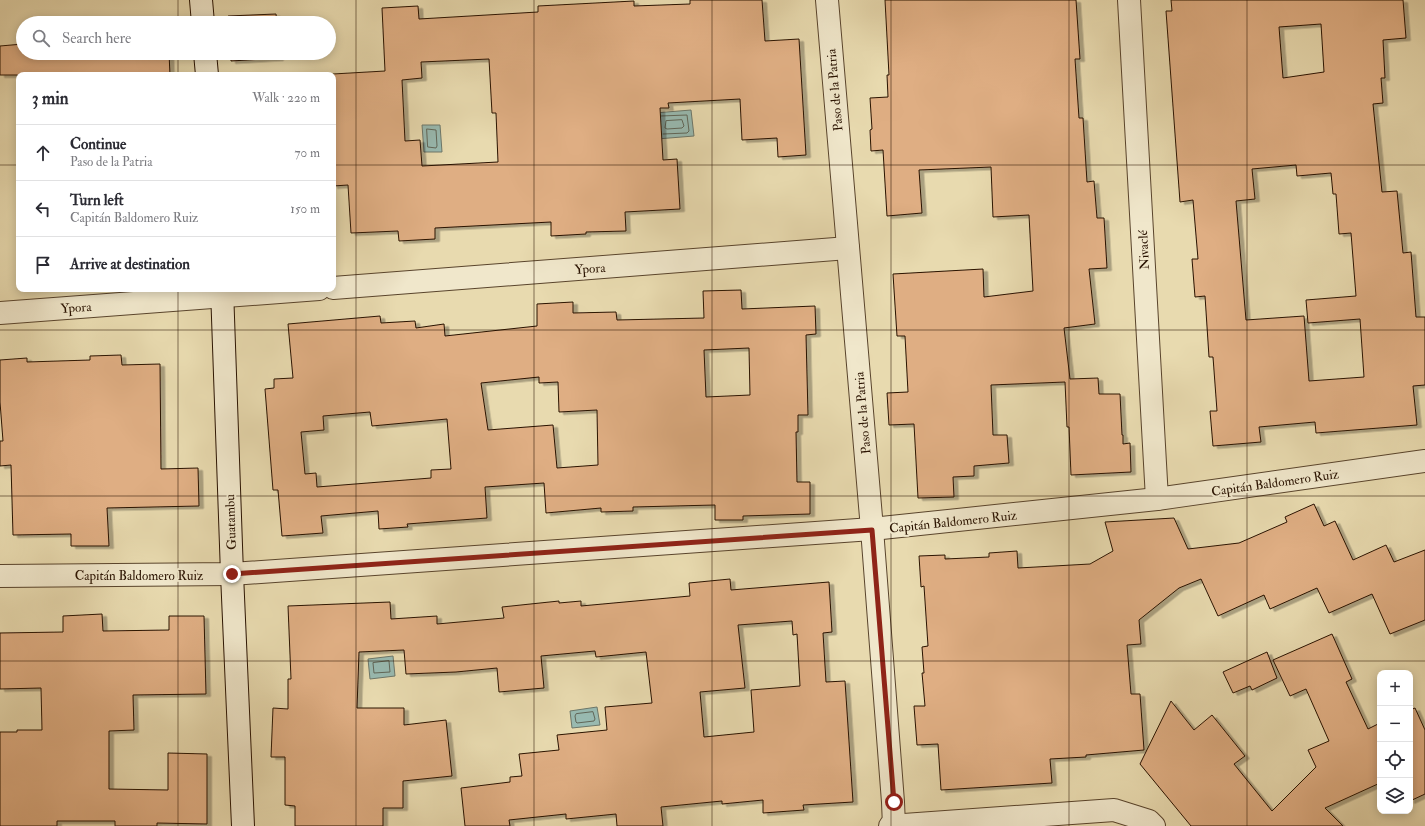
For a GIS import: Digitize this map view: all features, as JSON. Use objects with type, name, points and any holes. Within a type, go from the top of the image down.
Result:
[{"type":"street","points":[[201,0],[202,16]]},
{"type":"street","name":"Paso de la Patria","points":[[827,0],[872,530],[894,802],[894,826]]},
{"type":"street","name":"Nivaclé","points":[[1129,0],[1157,500]]},
{"type":"street","points":[[205,60],[206,72]]},
{"type":"street","name":"Ypora","points":[[336,288],[848,248]]},
{"type":"street","name":"Ypora","points":[[0,313],[246,292]]},
{"type":"street","name":"Guatambu","points":[[222,293],[243,826]]},
{"type":"street","name":"Capitán Baldomero Ruiz","points":[[0,576],[232,574],[872,530],[1157,500],[1425,461]]},
{"type":"street","points":[[890,826],[1114,810],[1149,821],[1154,826]]},
{"type":"water","points":[[691,110],[694,136],[657,139],[655,113]]},
{"type":"water","points":[[422,125],[440,125],[442,152],[424,152]]},
{"type":"water","points":[[393,656],[395,676],[370,679],[368,659]]},
{"type":"water","points":[[597,707],[600,725],[572,728],[570,711]]},
{"type":"building","points":[[690,0],[762,0],[765,41],[799,39],[806,155],[778,157],[777,138],[742,140],[740,99],[668,103],[669,108],[660,108],[663,160],[677,159],[680,209],[625,212],[626,231],[586,232],[586,234],[551,236],[551,222],[435,228],[435,239],[399,241],[398,231],[351,233],[348,185],[336,186],[336,74],[385,71],[382,8],[418,6],[419,19],[538,12],[538,6],[634,1],[634,6],[690,4]],"holes":[[[489,59],[492,113],[496,113],[498,162],[422,166],[420,140],[405,141],[402,80],[422,78],[421,62]]]},
{"type":"building","points":[[885,0],[1076,0],[1080,59],[1075,59],[1079,118],[1083,118],[1087,182],[1094,181],[1097,218],[1104,218],[1107,268],[1089,269],[1095,324],[1064,328],[1070,379],[1098,378],[1099,394],[1120,394],[1123,444],[1130,443],[1131,472],[1071,475],[1065,382],[991,385],[993,435],[1007,435],[1009,463],[974,466],[974,476],[953,477],[954,497],[918,498],[914,424],[889,425],[887,393],[908,392],[905,336],[897,336],[893,274],[983,269],[984,297],[1033,291],[1029,215],[993,217],[991,167],[919,170],[922,213],[887,216],[883,150],[871,151],[870,130],[872,129],[870,98],[888,97],[887,75],[889,75]]},
{"type":"building","points":[[1171,0],[1403,0],[1406,38],[1383,40],[1385,78],[1381,78],[1383,103],[1373,104],[1382,192],[1397,191],[1403,253],[1411,252],[1416,317],[1425,317],[1425,385],[1413,386],[1417,425],[1316,433],[1315,422],[1259,427],[1261,442],[1213,446],[1210,411],[1217,411],[1213,357],[1209,357],[1205,296],[1195,297],[1192,259],[1198,259],[1193,200],[1180,202],[1166,11],[1172,11]],"holes":[[[1321,24],[1324,72],[1283,78],[1279,27]],[[1296,165],[1297,176],[1331,173],[1333,194],[1336,194],[1339,234],[1351,233],[1356,296],[1306,300],[1308,323],[1360,319],[1364,377],[1309,381],[1304,316],[1246,320],[1236,201],[1255,199],[1252,169]]]},
{"type":"building","points":[[276,14],[276,16],[228,16]]},
{"type":"building","points":[[16,45],[16,60],[169,60],[170,72],[16,72],[16,75],[0,75],[0,46]]},
{"type":"building","points":[[741,290],[742,309],[815,306],[816,334],[806,335],[808,415],[798,415],[798,432],[796,432],[797,482],[810,482],[810,514],[743,516],[743,520],[715,520],[715,505],[633,507],[633,511],[601,512],[601,508],[546,513],[544,483],[485,487],[487,518],[407,524],[408,527],[379,529],[378,511],[321,516],[323,533],[282,536],[278,490],[273,490],[265,389],[274,388],[274,379],[293,378],[288,324],[380,316],[381,323],[415,321],[416,328],[444,324],[445,336],[537,326],[537,304],[573,302],[573,313],[616,312],[617,320],[704,318],[703,291]],"holes":[[[749,348],[750,395],[706,397],[704,350]],[[539,377],[539,383],[558,382],[559,412],[597,410],[598,465],[557,468],[553,425],[488,430],[481,383]],[[370,412],[372,426],[447,419],[451,469],[431,470],[431,478],[317,487],[316,473],[305,474],[301,432],[324,430],[323,416]]]},
{"type":"building","points":[[121,355],[122,365],[160,364],[161,469],[198,468],[199,506],[107,508],[109,546],[71,546],[71,534],[13,535],[11,465],[0,466],[0,441],[3,441],[0,402],[0,360],[27,358],[27,362],[90,360],[90,356]]},
{"type":"building","points":[[1314,504],[1324,526],[1335,521],[1353,560],[1386,545],[1394,562],[1425,550],[1425,620],[1390,634],[1372,594],[1329,613],[1317,588],[1270,609],[1264,595],[1218,616],[1201,579],[1179,588],[1139,620],[1141,644],[1127,645],[1131,694],[1140,694],[1144,750],[1086,755],[1086,757],[1050,759],[1052,783],[941,790],[938,744],[917,745],[914,706],[925,706],[922,673],[924,673],[922,647],[928,646],[924,586],[921,587],[919,556],[945,555],[945,559],[989,557],[989,553],[1017,551],[1018,568],[1090,564],[1113,551],[1105,522],[1174,518],[1188,549],[1239,543],[1287,522],[1285,517]]},
{"type":"building","points":[[730,579],[731,590],[829,582],[832,632],[823,633],[826,682],[845,681],[853,802],[803,805],[804,810],[763,813],[763,800],[722,804],[722,801],[661,807],[663,826],[617,826],[616,814],[566,819],[566,814],[509,820],[510,826],[465,826],[461,788],[510,782],[510,777],[522,776],[519,754],[559,750],[557,735],[607,730],[605,707],[652,703],[646,652],[596,657],[595,651],[541,656],[544,688],[499,692],[497,668],[456,672],[406,674],[404,650],[359,652],[357,708],[404,708],[404,725],[446,720],[452,776],[403,781],[403,808],[383,808],[383,826],[295,826],[295,806],[285,805],[285,757],[271,757],[273,708],[288,709],[288,679],[291,679],[288,606],[390,602],[391,619],[437,616],[437,624],[504,618],[502,607],[559,601],[559,603],[581,601],[581,606],[690,596],[689,583]],"holes":[[[792,621],[793,635],[797,634],[800,686],[751,690],[754,732],[704,737],[700,692],[745,688],[738,625]]]},
{"type":"building","points":[[102,614],[103,631],[169,630],[169,616],[204,616],[206,694],[133,695],[134,730],[109,731],[109,789],[168,790],[168,753],[207,754],[207,824],[157,823],[157,826],[115,826],[115,821],[57,821],[57,826],[0,826],[0,732],[42,730],[41,688],[0,689],[0,633],[63,632],[63,616]]},
{"type":"building","points":[[1332,634],[1352,679],[1346,682],[1368,729],[1377,724],[1377,784],[1325,808],[1343,826],[1191,826],[1140,764],[1171,701],[1194,730],[1212,715],[1245,756],[1234,764],[1272,811],[1316,767],[1308,750],[1329,741],[1306,689],[1290,696],[1273,660]]},
{"type":"building","points":[[1267,652],[1277,678],[1252,690],[1250,686],[1233,693],[1223,672]]},
{"type":"building","points":[[1415,708],[1425,730],[1425,794],[1413,800],[1413,742],[1413,709]]},
{"type":"route","points":[[232,574],[872,530],[894,802]]}]
